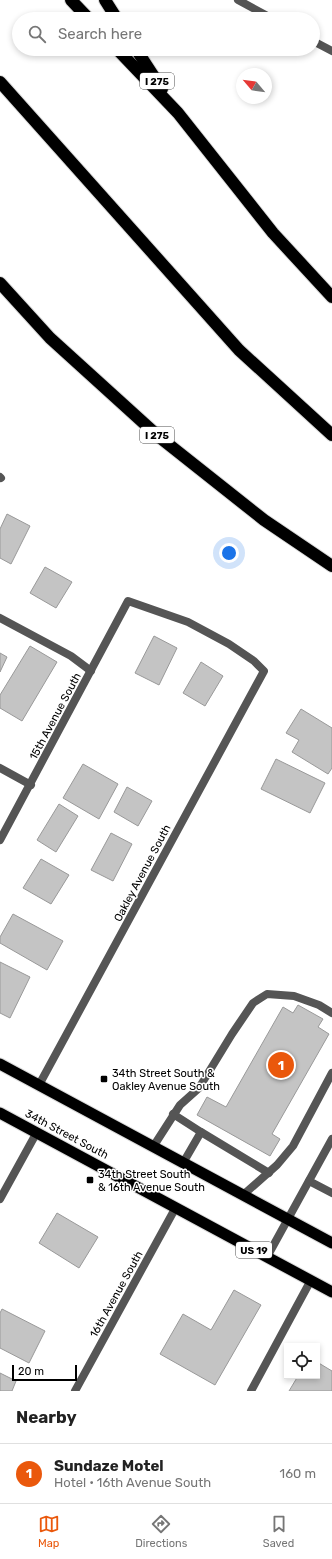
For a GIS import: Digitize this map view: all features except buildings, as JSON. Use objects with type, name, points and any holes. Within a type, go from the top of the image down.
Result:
[{"type":"highway","points":[[71,0],[82,12]]},
{"type":"highway","points":[[105,0],[113,12]]},
{"type":"highway","points":[[124,56],[178,113]]},
{"type":"highway","name":"I 275","points":[[141,56],[178,113],[273,233],[332,297]]},
{"type":"highway","points":[[0,82],[239,350],[332,435]]},
{"type":"highway","name":"I 275","points":[[0,283],[50,338],[158,436],[264,520],[332,566]]},
{"type":"highway","points":[[0,1064],[332,1243]]},
{"type":"highway","name":"34th Street South","points":[[1,1116],[37,1132],[332,1292]]},
{"type":"street","points":[[238,0],[260,12]]},
{"type":"street","points":[[320,44],[332,51]]},
{"type":"street","name":"15th Avenue South","points":[[0,840],[31,785],[128,601],[188,622],[229,644],[254,661],[264,671]]},
{"type":"street","points":[[0,618],[71,656],[91,671]]},
{"type":"street","name":"Oakley Avenue South","points":[[39,1085],[264,671]]},
{"type":"street","points":[[0,768],[31,785]]},
{"type":"street","points":[[153,1147],[173,1114],[198,1088],[253,1003],[268,994],[294,996],[319,1005],[332,1013]]},
{"type":"street","points":[[243,1195],[269,1173],[293,1146],[332,1073]]},
{"type":"street","points":[[173,1114],[269,1173]]},
{"type":"street","points":[[0,1199],[37,1132]]},
{"type":"street","points":[[183,1163],[201,1132]]},
{"type":"street","points":[[267,1257],[332,1139]]},
{"type":"street","points":[[310,1181],[332,1193]]},
{"type":"street","name":"16th Avenue South","points":[[75,1391],[176,1207]]},
{"type":"street","points":[[251,1391],[311,1280]]},
{"type":"place","name":"Sundaze Motel","points":[[281,1065]]},
{"type":"place","name":"34th Street South & Oakley Avenue South","points":[[104,1079]]},
{"type":"place","name":"34th Street South & 16th Avenue South","points":[[90,1180]]}]
